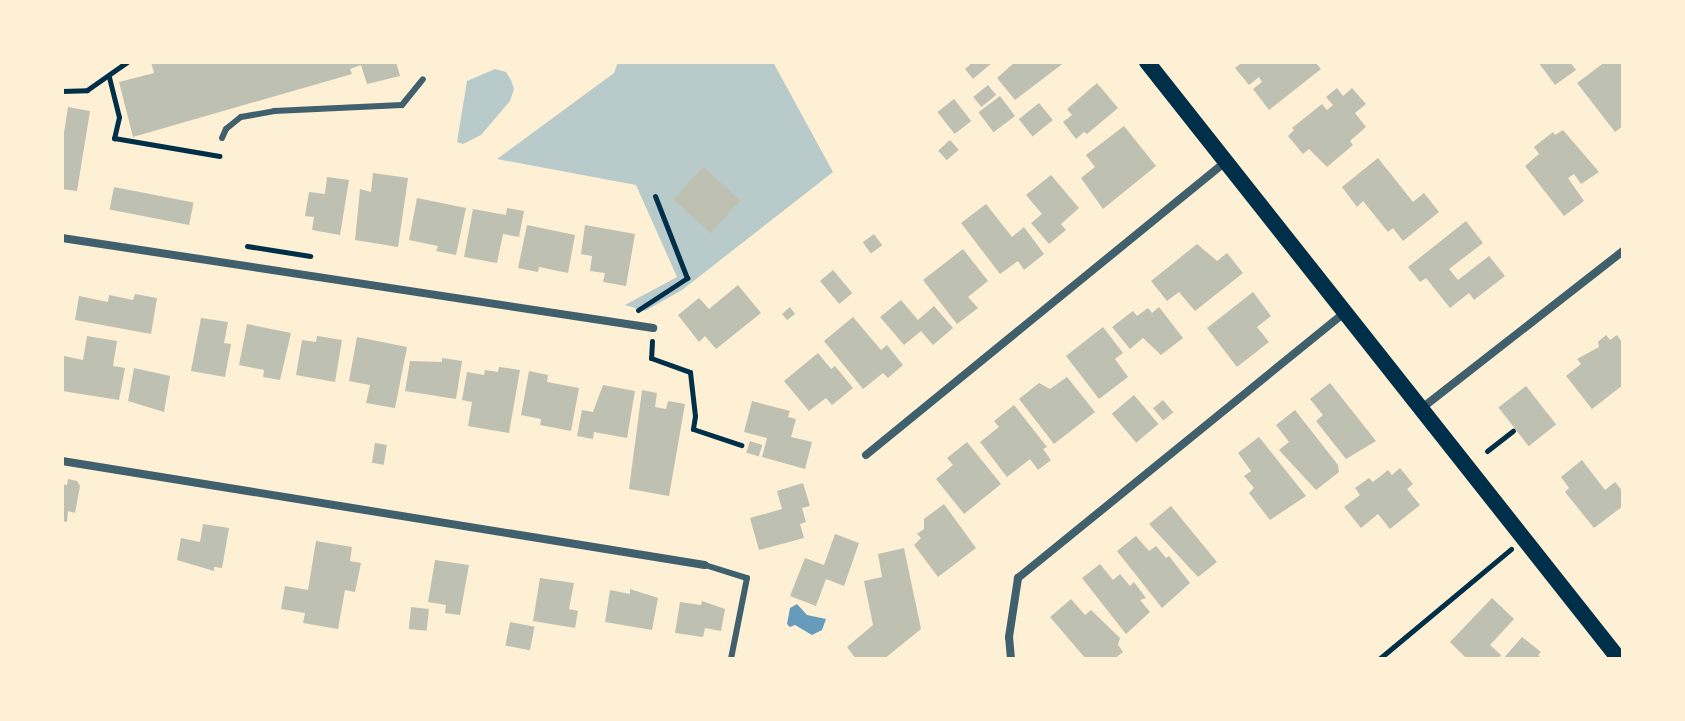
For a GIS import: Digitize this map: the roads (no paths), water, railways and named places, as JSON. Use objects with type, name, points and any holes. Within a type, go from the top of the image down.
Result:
[{"type":"main road","points":[[1147,62],[1619,659]]},
{"type":"street","points":[[866,455],[1226,161]]},
{"type":"street","points":[[62,238],[653,328]]},
{"type":"street","points":[[1422,408],[1623,251]]},
{"type":"street","points":[[1011,659],[1009,637],[1018,578],[1346,311]]},
{"type":"street","points":[[62,461],[705,565]]},
{"type":"lane","points":[[222,138],[226,129],[241,117],[274,111],[402,105],[423,79]]},
{"type":"lane","points":[[705,565],[747,578],[731,659]]},
{"type":"water","points":[[797,604],[807,615],[826,619],[822,630],[812,635],[787,624],[790,608]]}]
